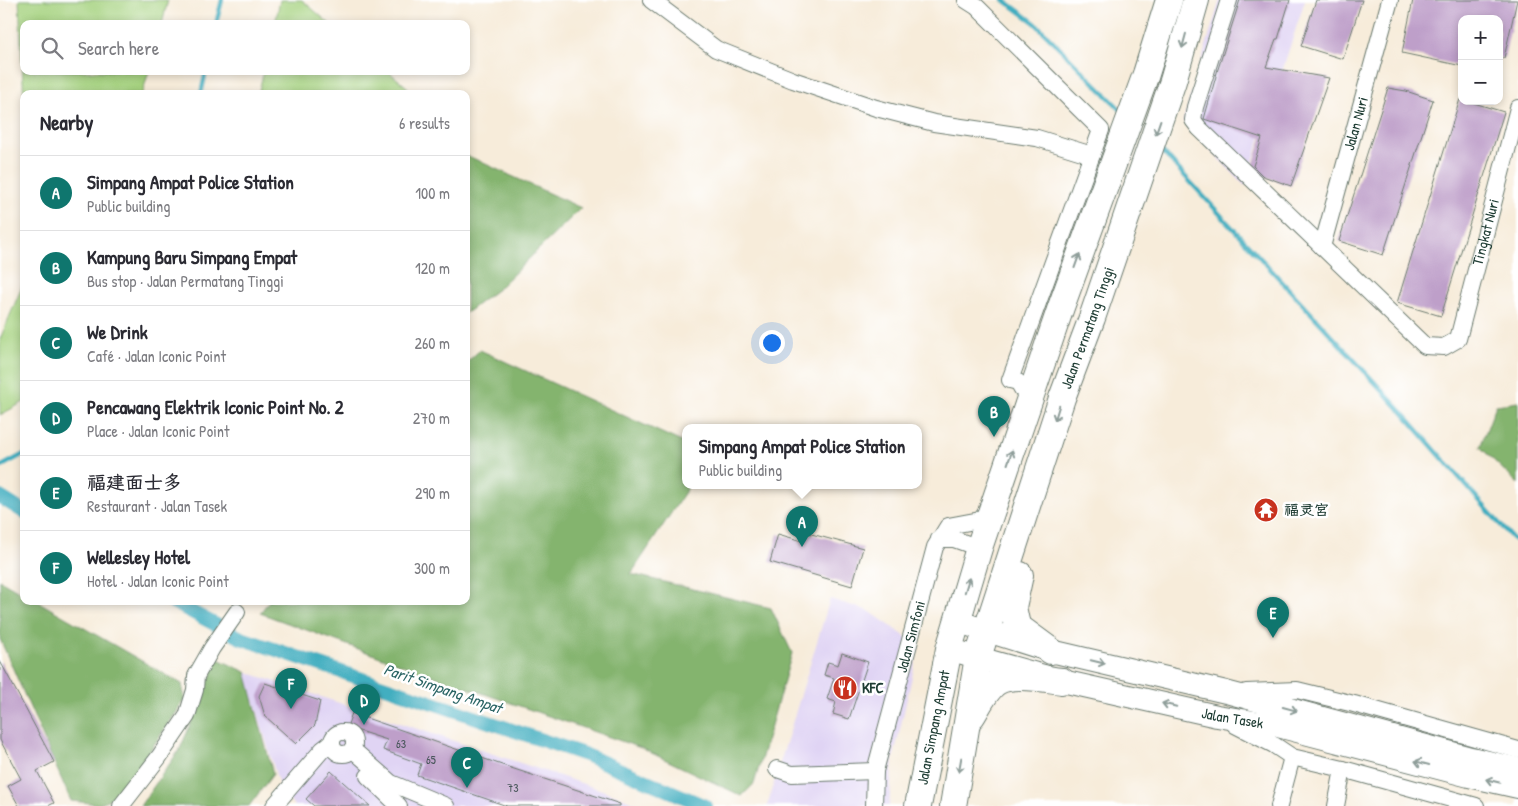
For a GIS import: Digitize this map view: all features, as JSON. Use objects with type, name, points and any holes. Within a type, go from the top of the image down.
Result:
[{"type":"highway","name":"Jalan Permatang Tinggi","points":[[949,649],[956,621],[994,503],[1024,391],[1046,350],[1146,74],[1169,0]]},
{"type":"highway","name":"Jalan Permatang Tinggi","points":[[978,657],[1062,398],[1092,318],[1173,81],[1196,0]]},
{"type":"highway","points":[[1039,471],[1034,518],[1013,607],[1018,626],[1051,650]]},
{"type":"highway","points":[[979,548],[1010,560]]},
{"type":"highway","name":"Jalan Simpang Ampat","points":[[918,804],[949,649]]},
{"type":"highway","name":"Jalan Simpang Ampat","points":[[953,806],[978,657]]},
{"type":"highway","points":[[967,724],[987,692],[997,682],[1011,676],[1062,681]]},
{"type":"main road","name":"Jalan Tasek","points":[[956,621],[1051,650],[1226,692],[1470,767],[1518,787]]},
{"type":"main road","name":"Jalan Tasek","points":[[949,649],[1062,681],[1217,716],[1278,726],[1470,767],[1518,769]]},
{"type":"street","points":[[651,0],[716,49],[794,80],[876,108],[934,123],[1037,138],[1092,155]]},
{"type":"street","points":[[966,0],[977,7],[1101,130],[1010,380],[1024,391]]},
{"type":"street","points":[[1229,0],[1194,107],[1193,120],[1322,247]]},
{"type":"street","name":"Jalan Nuri","points":[[1322,247],[1390,0]]},
{"type":"street","name":"Tingkat Nuri","points":[[1322,247],[1425,346],[1444,347],[1458,339],[1518,108]]},
{"type":"street","points":[[939,539],[948,526],[980,520],[994,503]]},
{"type":"street","points":[[939,539],[954,539],[979,548]]},
{"type":"street","name":"Jalan Simfoni","points":[[874,806],[875,772],[935,547],[939,539]]},
{"type":"street","points":[[121,806],[159,757],[186,716],[195,690],[196,676],[212,648],[235,615]]},
{"type":"street","points":[[1226,692],[1297,690],[1518,750]]},
{"type":"street","points":[[1217,716],[1261,737],[1292,757],[1343,769],[1476,806]]},
{"type":"street","points":[[274,806],[323,749],[332,742],[334,749],[340,754],[348,751]]},
{"type":"street","points":[[348,751],[399,806]]},
{"type":"street","points":[[348,751],[391,783],[446,806]]},
{"type":"street","points":[[1279,806],[1292,757]]},
{"type":"street","points":[[777,769],[792,774],[875,772]]},
{"type":"street","points":[[1336,806],[1343,769]]},
{"type":"shaded area","points":[[1220,0],[1305,0],[1245,186],[1183,121]]},
{"type":"shaded area","points":[[830,599],[869,611],[919,646],[893,760],[889,806],[767,806]]},
{"type":"shaded area","points":[[246,672],[614,794],[643,806],[295,806],[281,792]]},
{"type":"green space","points":[[19,0],[168,0],[163,20],[20,20]]},
{"type":"green space","points":[[280,0],[302,0],[325,20],[276,20]]},
{"type":"green space","points":[[23,75],[148,75],[143,90],[23,90]]},
{"type":"green space","points":[[263,75],[393,75],[408,88],[407,90],[259,90]]},
{"type":"green space","points":[[470,157],[581,208],[499,288],[470,310]]},
{"type":"green space","points":[[20,291],[20,404],[0,415],[0,339]]},
{"type":"green space","points":[[480,350],[682,442],[682,489],[687,489],[631,574],[771,608],[792,653],[754,784],[742,796],[641,748],[424,673],[260,613],[266,605],[470,605],[470,359]]},
{"type":"green space","points":[[1518,402],[1518,484],[1480,447],[1496,405]]},
{"type":"green space","points":[[0,580],[20,592],[20,605],[44,605],[182,684],[185,700],[120,794],[99,804],[71,801],[0,639]]},
{"type":"green space","points":[[218,659],[246,672],[273,774],[249,806],[140,806],[180,749]]},
{"type":"building","points":[[1240,0],[1290,0],[1278,39],[1276,39],[1266,67],[1329,78],[1291,186],[1263,176],[1253,166],[1262,138],[1204,119]]},
{"type":"building","points":[[1316,0],[1362,0],[1343,59],[1301,46]]},
{"type":"building","points":[[1413,0],[1517,0],[1504,58],[1503,15],[1458,15],[1458,65],[1402,53]]},
{"type":"building","points":[[1388,88],[1406,91],[1433,100],[1383,255],[1339,241]]},
{"type":"building","points":[[1458,105],[1480,105],[1504,112],[1441,316],[1397,303]]},
{"type":"building","points":[[804,532],[863,548],[852,586],[770,562],[778,534],[802,541]]},
{"type":"building","name":"KFC","points":[[842,653],[868,662],[849,719],[833,714],[836,702],[827,699],[834,678],[824,675],[828,662],[838,665]]},
{"type":"building","points":[[0,661],[54,762],[37,771],[54,803],[48,806],[19,806],[8,786],[21,779],[0,740]]},
{"type":"building","points":[[265,683],[320,701],[315,725],[296,744],[265,716],[259,696]]},
{"type":"building","points":[[352,713],[620,804],[620,806],[507,806],[417,775],[421,764],[383,750],[387,740],[347,727]]},
{"type":"building","points":[[331,771],[370,806],[314,806],[306,799]]},
{"type":"waterway","points":[[217,20],[222,0]]},
{"type":"waterway","points":[[1004,0],[1035,23],[1123,112]]},
{"type":"waterway","points":[[202,90],[205,75]]},
{"type":"waterway","points":[[1159,148],[1402,412],[1512,538],[1518,542]]},
{"type":"waterway","points":[[0,467],[20,456]]},
{"type":"waterway","name":"Parit Simpang Ampat","points":[[0,497],[20,510]]},
{"type":"waterway","name":"Parit Simpang Ampat","points":[[179,605],[241,638],[586,755],[705,806]]},
{"type":"place","name":"Kampung Baru Simpang Empat","points":[[994,437]]},
{"type":"place","name":"福灵宫","points":[[1266,510]]},
{"type":"place","name":"Simpang Ampat Police Station","points":[[802,547]]},
{"type":"place","name":"福建面士多","points":[[1273,638]]},
{"type":"place","name":"KFC","points":[[845,688]]},
{"type":"place","name":"Wellesley Hotel","points":[[291,709]]},
{"type":"place","name":"Pencawang Elektrik Iconic Point No. 2","points":[[364,725]]},
{"type":"place","name":"We Drink","points":[[467,788]]}]
